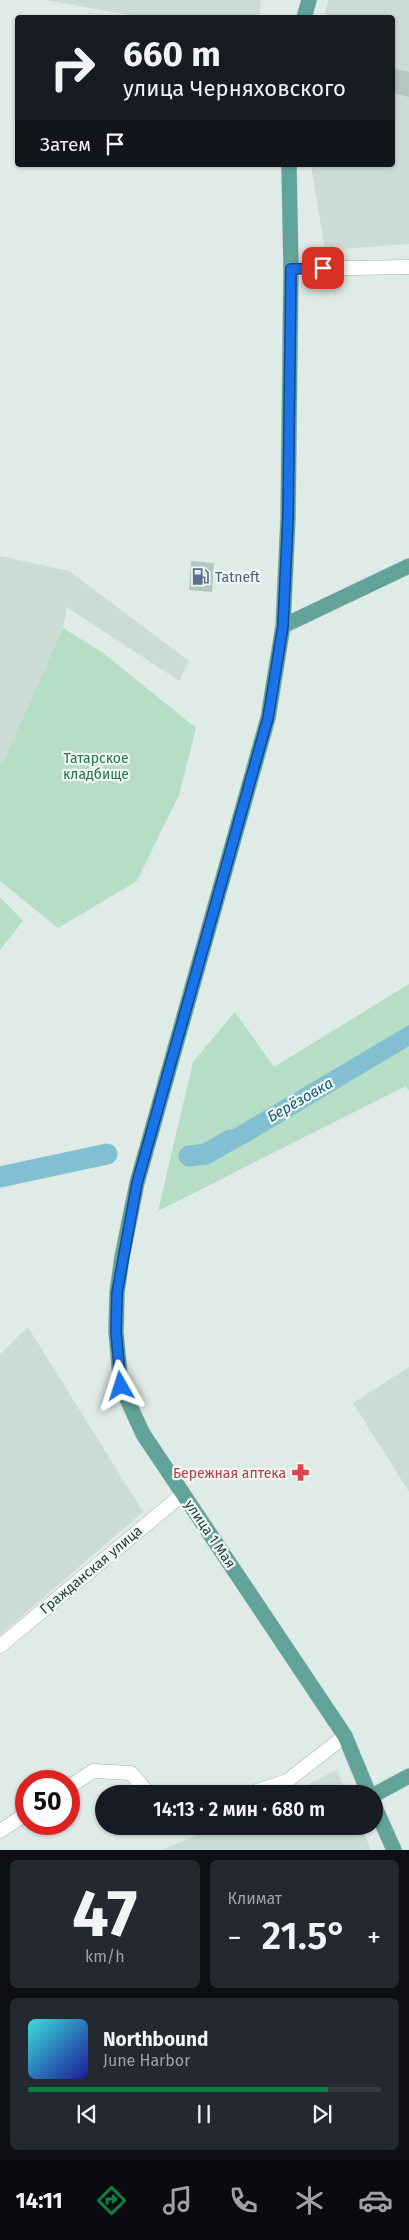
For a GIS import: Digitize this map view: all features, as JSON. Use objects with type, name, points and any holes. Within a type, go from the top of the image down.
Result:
[{"type":"main road","points":[[305,15],[309,0]]},
{"type":"main road","name":"улица 1 Мая","points":[[289,167],[291,269],[288,509],[283,626],[268,718],[137,1183],[117,1293],[116,1332],[121,1386],[143,1434],[345,1736],[365,1785]]},
{"type":"main road","points":[[283,626],[409,566]]},
{"type":"main road","points":[[383,1790],[409,1776]]},
{"type":"main road","points":[[383,1825],[394,1850]]},
{"type":"street","points":[[291,269],[409,267]]},
{"type":"street","name":"Гражданская улица","points":[[0,1646],[183,1494]]},
{"type":"street","points":[[275,1785],[287,1781],[345,1736]]},
{"type":"street","points":[[80,1779],[93,1771],[131,1774],[141,1785]]},
{"type":"street","points":[[0,1832],[15,1822]]},
{"type":"shaded area","points":[[46,0],[261,0],[259,15],[129,15]]},
{"type":"shaded area","points":[[328,0],[409,0],[409,244],[325,250],[311,167],[395,167],[395,15],[324,15]]},
{"type":"shaded area","points":[[0,556],[69,571],[189,661],[179,681],[67,607],[63,628],[3,762],[0,761]]},
{"type":"shaded area","points":[[28,1327],[143,1512],[0,1635],[0,1354]]},
{"type":"shaded area","points":[[409,1367],[409,1492],[353,1403]]},
{"type":"shaded area","points":[[337,1770],[343,1785],[306,1785]]},
{"type":"shaded area","points":[[196,1835],[365,1835],[371,1850],[162,1850]]},
{"type":"green space","name":"Татарское кладбище","points":[[63,628],[103,653],[196,728],[179,795],[137,881],[58,928],[0,881],[0,761],[3,762]]},
{"type":"green space","points":[[0,897],[23,921],[0,950]]},
{"type":"green space","points":[[409,984],[409,1091],[406,1086],[158,1211],[193,1062],[235,1012],[274,1067]]},
{"type":"water","points":[[409,1025],[409,1046],[247,1143],[210,1161],[206,1154],[206,1145]]},
{"type":"building","points":[[395,69],[409,72],[409,97],[395,94]]},
{"type":"building","name":"Tatneft","points":[[191,561],[214,563],[212,592],[189,590]]},
{"type":"waterway","name":"Берёзовка","points":[[189,1156],[206,1154],[230,1140]]},
{"type":"waterway","name":"Берёзовка","points":[[0,1177],[107,1154]]},
{"type":"place","name":"Tatneft","points":[[201,577]]},
{"type":"place","name":"Бережная аптека","points":[[300,1473]]},
{"type":"route","points":[[121,1386],[116,1332],[117,1293],[122,1257],[137,1183],[268,718],[283,626],[288,518],[291,269],[323,268]]}]
